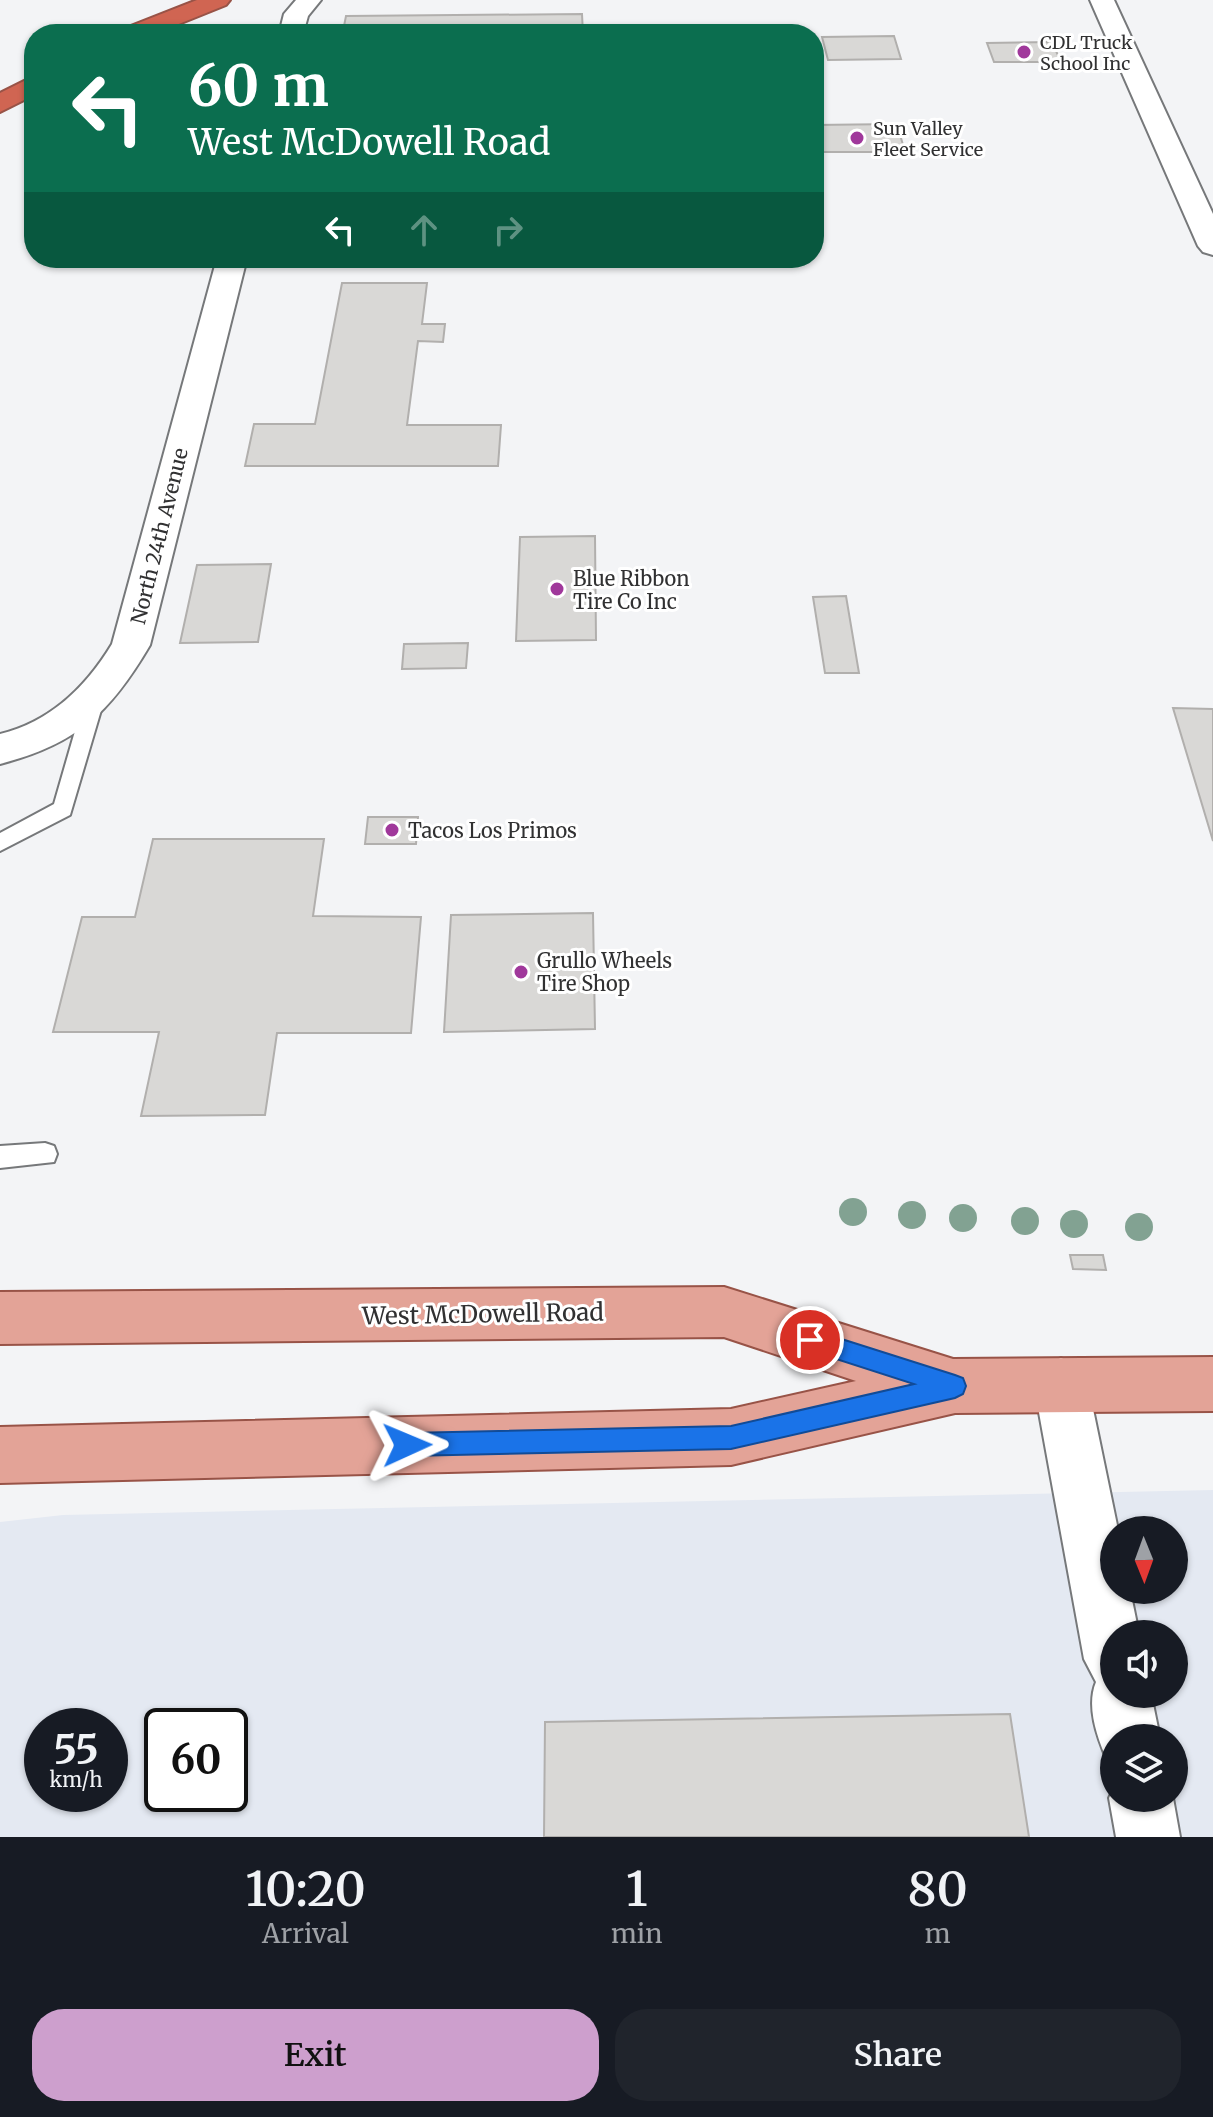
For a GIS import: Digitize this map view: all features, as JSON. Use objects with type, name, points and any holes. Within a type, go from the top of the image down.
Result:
[{"type":"highway","points":[[157,24],[218,0]]},
{"type":"highway","points":[[0,104],[24,90]]},
{"type":"main road","name":"West McDowell Road","points":[[0,1318],[724,1312],[955,1386]]},
{"type":"main road","name":"West McDowell Road","points":[[0,1455],[731,1437],[955,1386],[1213,1384]]},
{"type":"street","points":[[294,24],[296,14],[309,0]]},
{"type":"street","points":[[1102,0],[1213,246]]},
{"type":"street","name":"North 24th Avenue","points":[[0,749],[24,744],[64,725],[94,700],[131,645],[229,268]]},
{"type":"street","points":[[1061,1385],[1106,1620]]},
{"type":"street","points":[[1144,1812],[1148,1837]]},
{"type":"lane","points":[[0,843],[63,809],[94,700]]},
{"type":"lane","points":[[0,1157],[45,1154]]},
{"type":"shaded area","points":[[1213,1490],[1213,1837],[0,1837],[0,1522],[63,1515]]},
{"type":"building","points":[[582,14],[582,24],[344,24],[346,16]]},
{"type":"building","points":[[894,36],[901,59],[828,60],[824,37]]},
{"type":"building","name":"CDL Truck School Inc","points":[[1052,42],[1061,62],[994,62],[987,43]]},
{"type":"building","name":"Sun Valley Fleet Service","points":[[897,124],[905,152],[824,152],[824,125]]},
{"type":"building","points":[[342,283],[427,283],[422,324],[445,324],[443,342],[418,341],[407,425],[501,425],[498,466],[245,466],[254,424],[315,424]]},
{"type":"building","name":"Blue Ribbon Tire Co Inc","points":[[595,536],[596,640],[516,641],[520,537]]},
{"type":"building","points":[[271,564],[258,642],[180,643],[197,565]]},
{"type":"building","points":[[846,596],[859,673],[825,673],[813,597]]},
{"type":"building","points":[[468,643],[466,668],[402,669],[404,644]]},
{"type":"building","points":[[1173,708],[1213,709],[1213,841]]},
{"type":"building","name":"Tacos Los Primos","points":[[368,817],[418,817],[416,844],[365,844]]},
{"type":"building","points":[[153,839],[324,839],[313,916],[421,917],[411,1033],[277,1033],[265,1115],[141,1116],[159,1032],[53,1032],[82,917],[135,917]]},
{"type":"building","name":"Grullo Wheels Tire Shop","points":[[593,913],[595,1029],[444,1032],[451,915]]},
{"type":"building","points":[[1070,1255],[1103,1255],[1106,1270],[1073,1269]]},
{"type":"building","points":[[1010,1714],[1029,1837],[544,1837],[545,1722]]},
{"type":"place","name":"CDL Truck School Inc","points":[[1024,52]]},
{"type":"place","name":"Sun Valley Fleet Service","points":[[857,138]]},
{"type":"place","name":"Blue Ribbon Tire Co Inc","points":[[557,589]]},
{"type":"place","name":"Tacos Los Primos","points":[[392,830]]},
{"type":"place","name":"Grullo Wheels Tire Shop","points":[[521,972]]},
{"type":"route","points":[[407,1445],[731,1437],[955,1386],[810,1340]]}]
